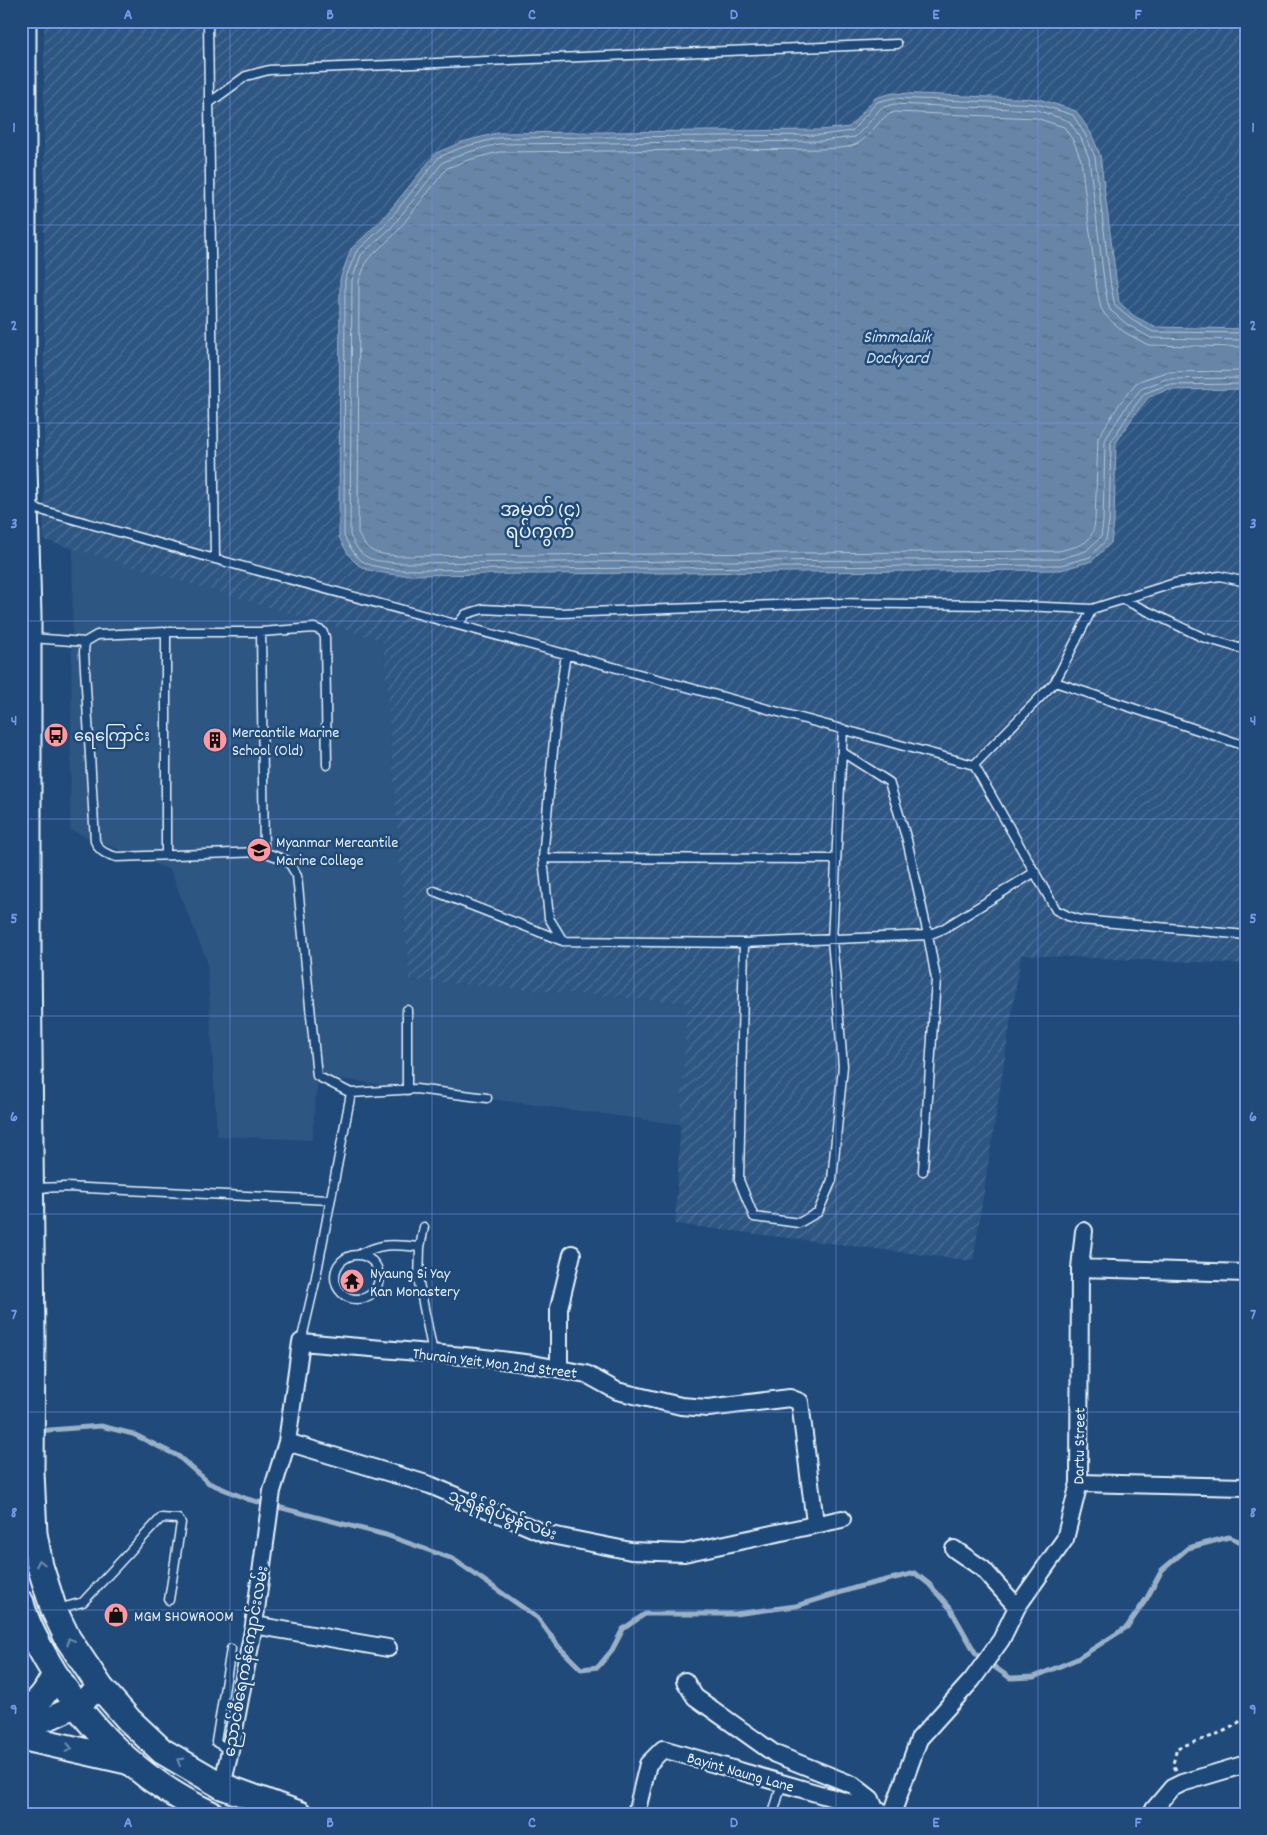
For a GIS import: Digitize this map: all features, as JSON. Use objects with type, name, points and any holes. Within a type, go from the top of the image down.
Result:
[{"type":"main road","points":[[22,24],[22,429],[28,638],[24,950],[26,1158],[31,1188],[27,1321],[27,1354],[32,1415],[31,1533],[54,1610],[68,1639],[101,1688],[129,1720],[162,1751],[222,1786],[299,1814]]},
{"type":"main road","points":[[22,1606],[33,1634],[55,1674],[76,1706],[127,1761],[166,1791],[211,1814],[222,1786]]},
{"type":"main road","points":[[21,1713],[33,1706],[46,1694],[55,1674]]},
{"type":"main road","points":[[21,1725],[35,1724],[55,1717],[76,1706],[101,1688]]},
{"type":"main road","points":[[21,1737],[127,1761]]},
{"type":"street","name":"Dartu Street","points":[[885,1812],[919,1739],[972,1680],[1001,1640],[1017,1607],[1065,1539],[1079,1483],[1080,1268],[1084,1231]]},
{"type":"street","points":[[559,1369],[559,1308],[572,1254]]},
{"type":"street","points":[[1080,1268],[1246,1273]]},
{"type":"street","name":"Thurain Yeit Mon 2nd Street","points":[[301,1342],[476,1357],[559,1369],[586,1374],[617,1391],[681,1406],[708,1408],[790,1398],[800,1402],[815,1523]]},
{"type":"street","name":"ညောင်စီရေကန်ကျောင်းလမ်း","points":[[222,1786],[254,1625],[272,1490],[287,1442],[301,1342]]},
{"type":"street","name":"သူရိန်ရိပ်မွန်လမ်း","points":[[287,1442],[430,1485],[546,1534],[631,1551],[684,1553],[842,1518]]},
{"type":"street","points":[[1079,1483],[1245,1487]]},
{"type":"street","points":[[954,1549],[983,1569],[1017,1607]]},
{"type":"street","points":[[254,1625],[388,1648]]},
{"type":"street","points":[[685,1681],[695,1697],[775,1754],[853,1785],[885,1812]]},
{"type":"street","name":"Bayint Naung Lane","points":[[636,1814],[648,1764],[663,1749],[885,1812]]},
{"type":"street","points":[[1150,1814],[1172,1788],[1182,1783],[1246,1764]]},
{"type":"lane","points":[[208,21],[215,558]]},
{"type":"lane","points":[[209,103],[246,76],[269,70],[897,44]]},
{"type":"lane","points":[[23,505],[974,765],[1056,910],[1081,920],[1246,936]]},
{"type":"lane","points":[[458,624],[466,614],[484,609],[561,612],[827,603],[994,605],[1092,609],[1175,583],[1220,576],[1246,582]]},
{"type":"lane","points":[[1122,599],[1202,637],[1246,650]]},
{"type":"lane","points":[[974,765],[1055,682],[1092,609]]},
{"type":"lane","points":[[28,638],[85,642],[97,634],[261,632],[314,628],[322,631],[325,637],[327,766]]},
{"type":"lane","points":[[166,632],[166,855]]},
{"type":"lane","points":[[261,632],[264,852]]},
{"type":"lane","points":[[85,642],[84,652],[95,841],[98,849],[107,855],[116,857],[264,852],[288,861],[297,876],[317,1076],[351,1093],[416,1089],[487,1098]]},
{"type":"lane","points":[[563,941],[548,918],[543,858],[556,718],[566,654]]},
{"type":"lane","points":[[1055,682],[1246,746]]},
{"type":"lane","points":[[744,943],[739,1180],[754,1218],[799,1223],[818,1212],[832,1180],[843,1066],[832,940],[843,729]]},
{"type":"lane","points":[[842,752],[889,782],[907,840],[928,935],[936,979],[923,1170]]},
{"type":"lane","points":[[543,858],[836,859]]},
{"type":"lane","points":[[434,891],[563,941],[744,943],[928,935],[943,929],[1035,872]]},
{"type":"lane","points":[[407,1010],[407,1090]]},
{"type":"lane","points":[[301,1342],[315,1282],[351,1093]]},
{"type":"lane","points":[[31,1188],[66,1187],[330,1200]]},
{"type":"lane","points":[[424,1227],[420,1247],[419,1283],[433,1353]]},
{"type":"lane","points":[[360,1254],[375,1264],[379,1272],[379,1280],[376,1289],[370,1295],[362,1299],[353,1299],[345,1296],[338,1290],[334,1282],[334,1273],[337,1265],[343,1258],[389,1244],[420,1247]]},
{"type":"lane","points":[[54,1610],[83,1602],[161,1518],[178,1519],[181,1523],[169,1600]]},
{"type":"lane","points":[[230,1751],[216,1742],[231,1649]]},
{"type":"lane","points":[[773,1814],[782,1783]]},
{"type":"path","points":[[1182,1783],[1174,1764],[1176,1748],[1224,1731],[1243,1720],[1246,1714]]},
{"type":"shaded area","points":[[44,21],[1246,21],[1246,964],[1021,955],[973,1261],[675,1224],[687,1003],[409,980],[383,641],[44,540]]},
{"type":"shaded area","name":"Myanmar Mercantile Marine College","points":[[73,546],[383,641],[409,980],[687,1003],[685,1125],[318,1076],[312,1140],[217,1136],[207,961],[170,870],[70,830]]},
{"type":"water","name":"Simmalaik Dockyard","points":[[893,93],[1039,99],[1076,111],[1091,133],[1100,155],[1119,302],[1134,316],[1155,327],[1246,329],[1246,389],[1167,390],[1149,397],[1135,414],[1116,443],[1114,523],[1111,543],[1092,561],[1061,570],[396,575],[375,572],[355,562],[339,537],[340,279],[351,249],[382,220],[436,153],[462,142],[497,133],[820,130],[850,127],[875,98]]},
{"type":"waterway","points":[[37,1431],[101,1426],[133,1434],[178,1456],[209,1483],[247,1499],[386,1535],[453,1559],[538,1618],[559,1647],[581,1669],[598,1667],[612,1650],[623,1629],[645,1614],[735,1614],[796,1606],[858,1587],[915,1573],[929,1584],[950,1608],[976,1654],[1010,1678],[1034,1677],[1077,1659],[1127,1627],[1147,1598],[1162,1570],[1188,1548],[1229,1537],[1246,1544]]},
{"type":"place","name":"ရေကြောင်း","points":[[56,735]]},
{"type":"place","name":"Mercantile Marine School (Old)","points":[[215,740]]},
{"type":"place","name":"Myanmar Mercantile Marine College","points":[[259,850]]},
{"type":"place","name":"Nyaung Si Yay Kan Monastery","points":[[352,1281]]},
{"type":"place","name":"MGM SHOWROOM","points":[[116,1615]]},
{"type":"district","name":"အမှတ် (၄) ရပ်ကွက်","points":[[540,520]]}]
